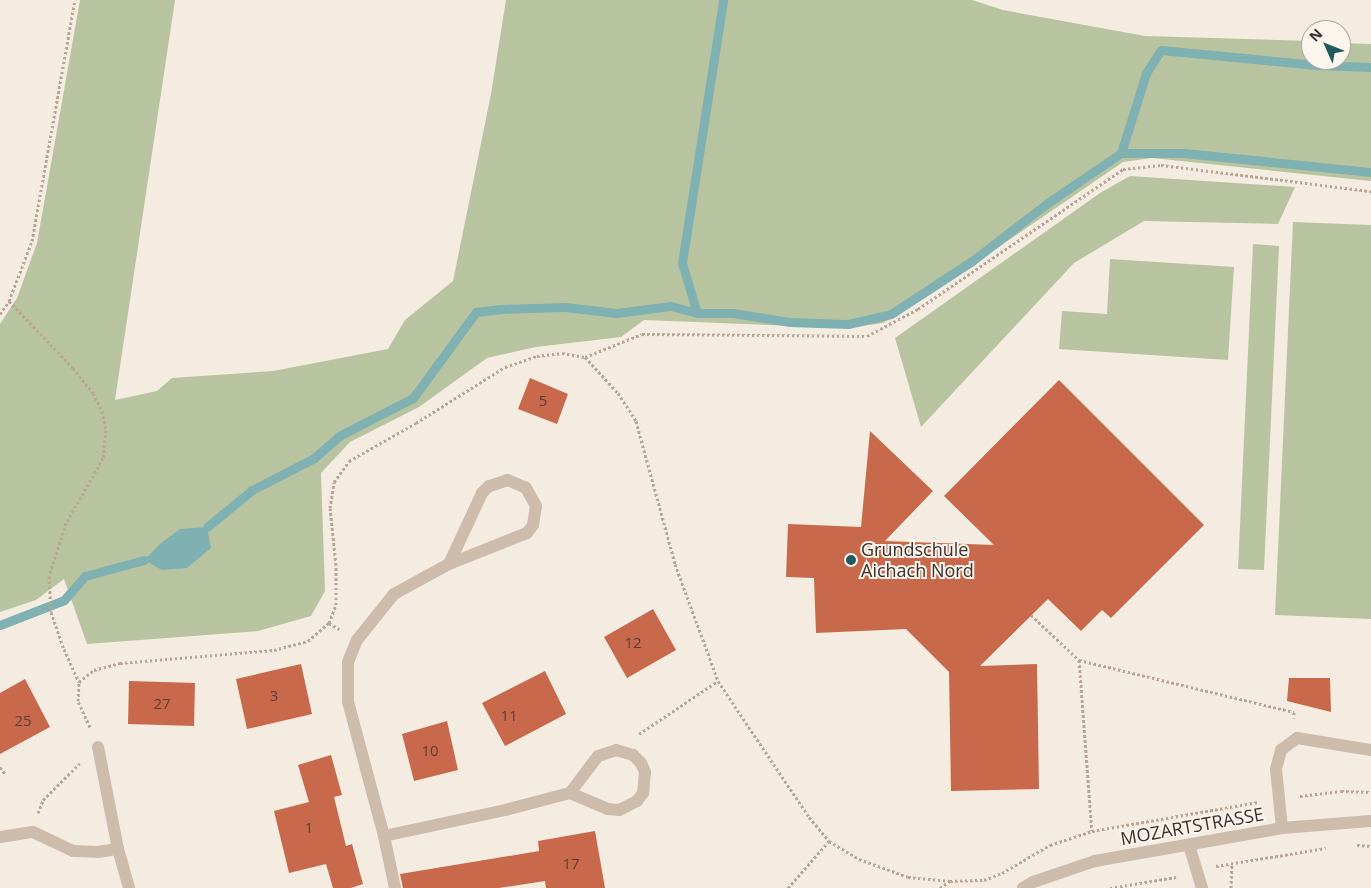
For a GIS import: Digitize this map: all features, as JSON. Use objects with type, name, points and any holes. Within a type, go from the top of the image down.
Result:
[{"type":"street","points":[[395,888],[384,836],[348,702],[348,662],[357,640],[394,594],[449,564],[527,533],[536,515],[536,506],[526,488],[508,480],[489,486],[482,493],[449,564]]},
{"type":"street","points":[[1282,828],[1276,769],[1281,750],[1297,738],[1371,750]]},
{"type":"street","points":[[98,747],[118,849],[128,888]]},
{"type":"street","points":[[384,836],[505,810],[570,793],[608,809],[619,810],[637,801],[643,793],[645,772],[641,763],[634,755],[616,750],[598,756],[570,793]]},
{"type":"street","name":"MOZARTSTRASSE","points":[[1024,888],[1033,882],[1095,861],[1282,828],[1371,821]]},
{"type":"street","points":[[0,837],[33,832],[73,851],[98,852],[118,849]]},
{"type":"street","points":[[1189,845],[1202,888]]},
{"type":"path","points":[[0,314],[9,301],[32,241],[75,0]]},
{"type":"path","points":[[79,682],[94,670],[120,663],[274,650],[308,641],[329,623],[336,605],[336,565],[330,508],[334,482],[348,461],[416,423],[505,367],[537,356],[562,353],[584,357],[642,334],[867,336],[918,309],[1123,169],[1161,165],[1371,191]]},
{"type":"path","points":[[9,301],[73,368],[93,393],[102,412],[106,430],[103,458],[66,523],[50,576],[51,612],[64,649],[79,682],[78,701],[98,747],[43,800],[33,832]]},
{"type":"path","points":[[584,357],[618,393],[636,421],[675,564],[718,681],[809,817],[829,841],[859,859],[908,877],[950,881]]},
{"type":"path","points":[[1031,615],[1079,660],[1294,712],[1297,738]]},
{"type":"path","points":[[1079,660],[1092,831]]},
{"type":"path","points":[[616,750],[718,681]]},
{"type":"path","points":[[0,767],[6,775]]},
{"type":"path","points":[[788,888],[829,841]]},
{"type":"path","points":[[1354,845],[1371,846]]},
{"type":"path","points":[[1110,888],[1171,878],[1198,870],[1327,848]]},
{"type":"green space","points":[[80,0],[175,0],[115,400],[157,391],[172,378],[273,371],[388,349],[405,320],[453,281],[491,94],[506,0],[972,0],[1003,10],[1145,36],[1301,41],[1301,70],[1351,70],[1351,43],[1371,44],[1371,181],[1152,158],[1123,162],[936,290],[883,323],[848,328],[644,320],[621,337],[536,347],[487,358],[419,407],[350,442],[321,473],[325,591],[311,616],[258,631],[87,644],[64,579],[36,600],[0,612],[0,324],[17,298],[37,243]]},
{"type":"green space","points":[[1130,176],[1295,187],[1278,224],[1144,221],[1074,263],[921,427],[895,338],[1100,193]]},
{"type":"green space","points":[[1293,222],[1371,225],[1371,619],[1275,615]]},
{"type":"green space","points":[[1253,244],[1279,246],[1264,570],[1238,569]]},
{"type":"green space","points":[[1110,259],[1234,267],[1228,360],[1059,349],[1062,311],[1107,314]]},
{"type":"water","points":[[207,527],[211,548],[187,568],[162,570],[144,560],[161,543],[180,529]]},
{"type":"building","points":[[530,378],[568,394],[557,424],[518,409]]},
{"type":"building","points":[[1059,380],[1204,525],[1111,618],[1102,610],[1081,631],[1048,599],[980,666],[1037,664],[1039,789],[951,791],[949,672],[906,629],[816,633],[814,578],[786,577],[788,524],[861,527],[870,431],[933,491],[885,541],[994,545],[944,496]]},
{"type":"building","points":[[653,609],[676,650],[627,678],[604,637]]},
{"type":"building","points":[[301,664],[312,714],[247,729],[236,679]]},
{"type":"building","points":[[545,671],[566,714],[505,746],[482,703]]},
{"type":"building","points":[[1289,678],[1330,678],[1331,712],[1287,701]]},
{"type":"building","points":[[25,679],[50,727],[0,754],[0,693]]},
{"type":"building","points":[[129,681],[195,683],[194,726],[128,724]]},
{"type":"building","points":[[447,721],[458,770],[414,781],[402,734]]},
{"type":"building","points":[[331,755],[342,795],[334,797],[346,846],[352,844],[363,884],[351,888],[333,888],[326,864],[289,873],[274,811],[309,802],[298,765]]},
{"type":"building","points":[[595,831],[605,888],[546,888],[545,881],[499,888],[403,888],[400,874],[539,851],[538,841]]},
{"type":"waterway","points":[[697,313],[682,263],[723,0]]},
{"type":"waterway","points":[[207,527],[252,490],[314,458],[339,436],[413,398],[476,312],[499,309],[565,307],[617,313],[671,306],[697,313],[733,313],[790,322],[848,324],[891,314],[972,261],[1049,202],[1121,153],[1146,73],[1161,50],[1316,65],[1371,67]]},
{"type":"waterway","points":[[1121,153],[1184,153],[1371,172]]},
{"type":"waterway","points":[[0,625],[64,600],[85,576],[144,560]]},
{"type":"place","name":"Grundschule Aichach Nord","points":[[851,560]]}]
